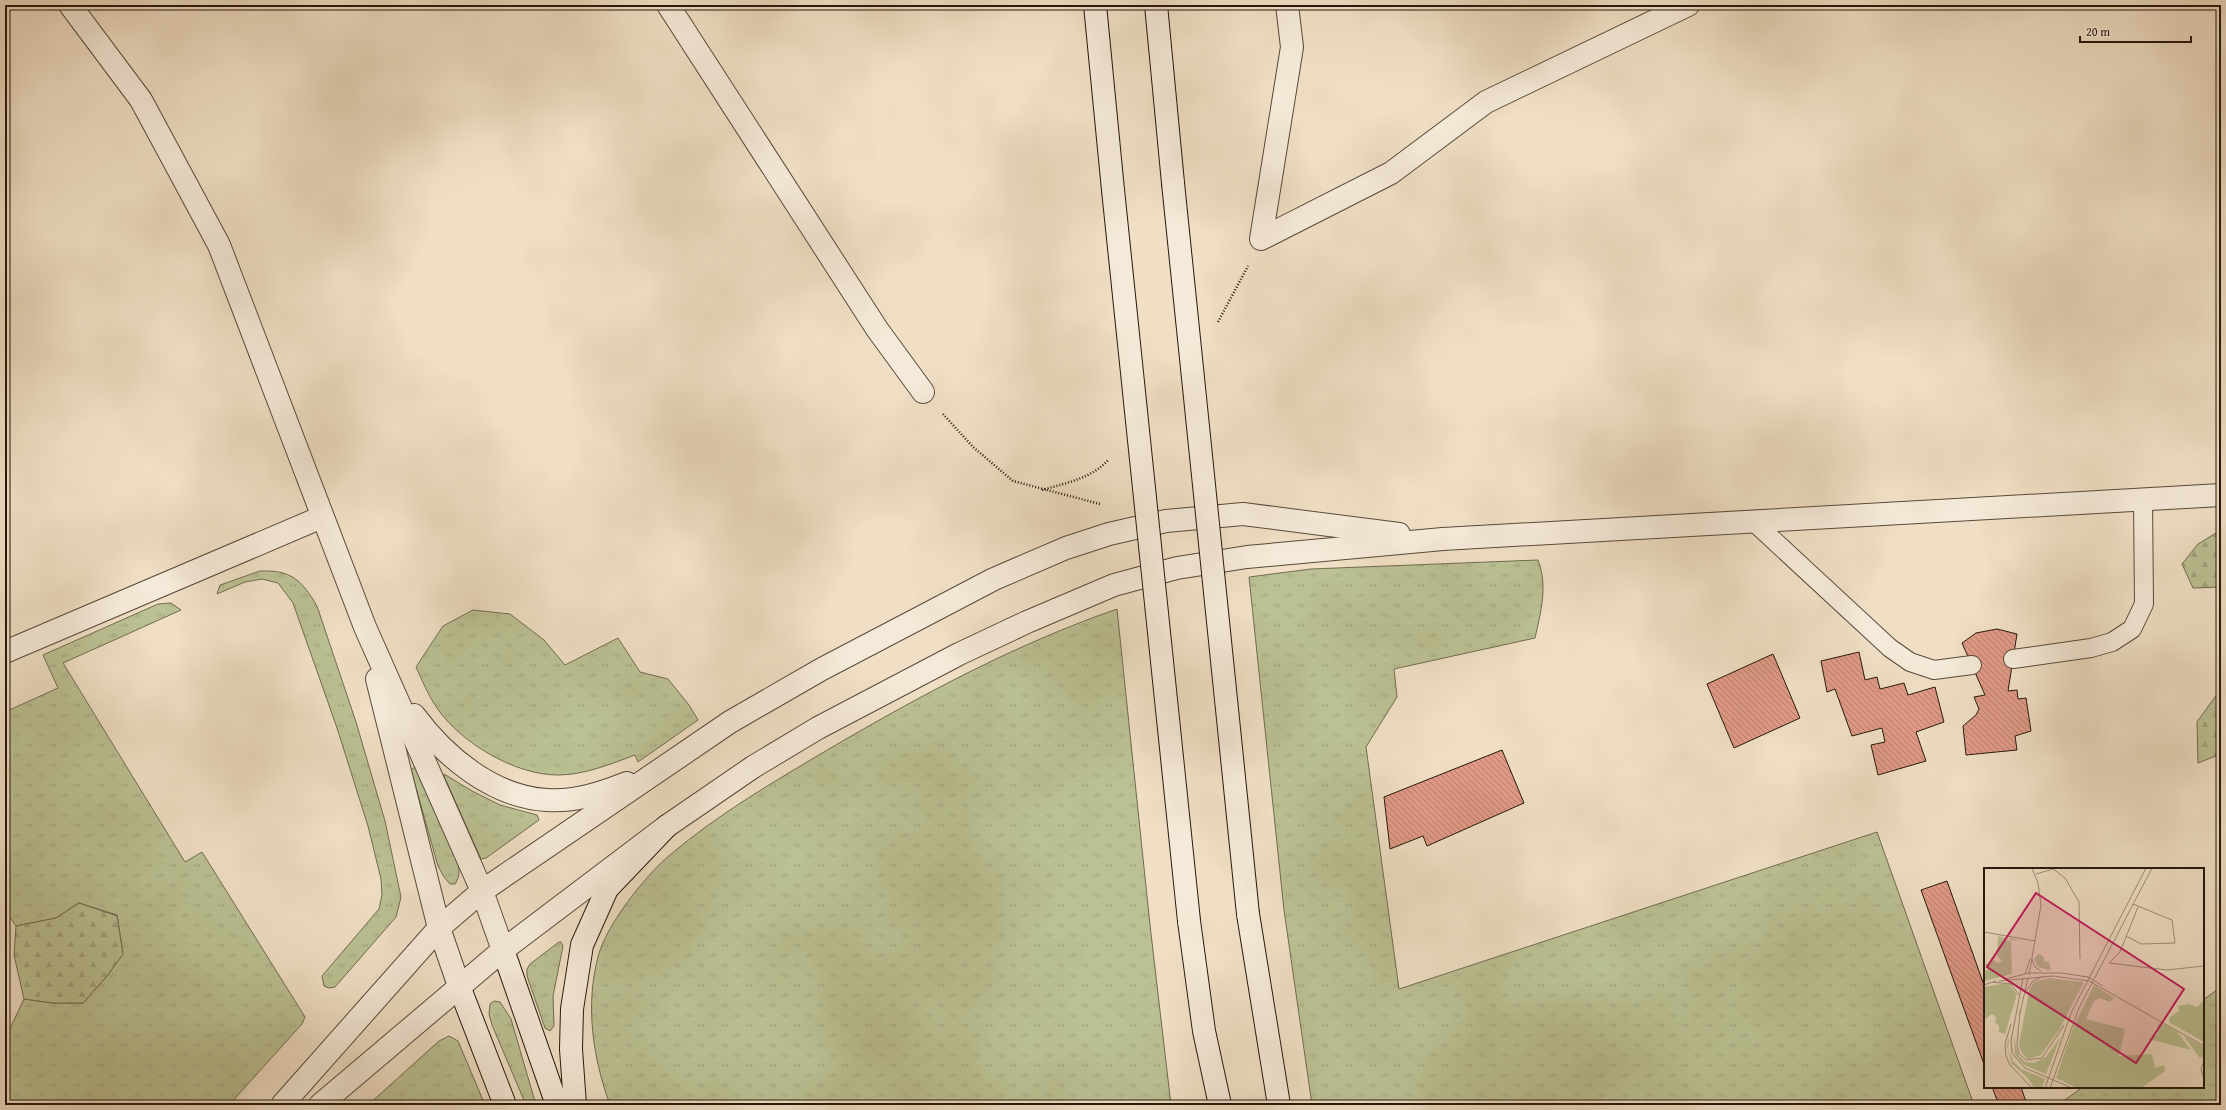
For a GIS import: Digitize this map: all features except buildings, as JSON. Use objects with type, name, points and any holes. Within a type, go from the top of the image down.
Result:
[{"type":"street","points":[[70,5],[141,100],[219,245],[365,628],[482,892],[557,1105]]},
{"type":"street","points":[[668,5],[877,329],[923,392]]},
{"type":"street","points":[[1095,5],[1189,920],[1204,1031],[1220,1105]]},
{"type":"street","points":[[1156,5],[1248,914],[1279,1105]]},
{"type":"street","points":[[1287,5],[1292,47],[1261,239],[1391,173],[1486,102],[1688,5]]},
{"type":"street","points":[[320,1105],[503,950],[667,826],[752,767],[818,728],[959,654],[1027,622],[1114,585],[1177,568],[1247,556],[1443,539],[1755,523],[2143,498],[2221,495]]},
{"type":"street","points":[[282,1105],[439,928],[482,892],[730,722],[822,668],[987,583],[1066,548],[1133,528],[1166,521],[1243,514],[1443,539]]},
{"type":"street","points":[[5,652],[322,517]]},
{"type":"street","points":[[365,628],[439,928],[459,986],[504,1105]]},
{"type":"street","points":[[391,684],[432,739],[460,764],[503,788],[528,797],[547,800],[574,799],[606,791],[658,771]]},
{"type":"street","points":[[575,1105],[571,1049],[572,1009],[582,945],[607,889],[667,826]]},
{"type":"street","points":[[1204,1031],[1207,1105]]},
{"type":"lane","points":[[2013,659],[2091,648],[2112,642],[2132,629],[2144,604],[2143,498]]},
{"type":"lane","points":[[1755,523],[1890,648],[1910,662],[1934,670],[1972,665]]},
{"type":"path","points":[[923,392],[973,447],[1013,481],[1042,490],[1106,505],[1133,528]]},
{"type":"green space","points":[[2221,530],[2221,587],[2193,588],[2182,564],[2198,544]]},
{"type":"green space","points":[[1538,560],[1543,579],[1543,589],[1535,638],[1394,669],[1397,697],[1366,747],[1399,989],[1877,832],[1974,1105],[1312,1105],[1284,910],[1249,577],[1311,569]]},
{"type":"green space","points":[[260,571],[280,572],[294,578],[306,589],[317,606],[356,722],[385,821],[401,897],[396,917],[335,987],[329,988],[324,986],[322,976],[379,909],[382,895],[381,879],[368,826],[337,728],[293,603],[278,583],[262,579],[245,582],[217,594],[220,585]]},
{"type":"green space","points":[[171,603],[181,610],[63,663],[185,862],[202,852],[305,1017],[302,1024],[229,1105],[5,1105],[5,1039],[24,999],[53,1003],[83,1003],[107,976],[123,953],[117,915],[79,903],[56,918],[16,926],[5,910],[5,712],[58,688],[43,655],[158,604]]},
{"type":"green space","points":[[1117,609],[1150,925],[1171,1105],[610,1105],[595,1050],[592,1013],[594,976],[602,944],[609,931],[638,888],[660,864],[688,840],[747,799],[788,773],[899,709],[1006,654],[1079,623]]},
{"type":"green space","points":[[473,610],[510,614],[544,640],[565,665],[618,638],[640,672],[668,679],[689,705],[698,720],[638,762],[635,755],[587,771],[568,775],[541,774],[507,763],[490,755],[474,745],[447,721],[425,688],[416,667],[443,626]]},
{"type":"green space","points":[[2221,693],[2221,754],[2198,763],[2197,722],[2215,697]]},
{"type":"green space","points":[[416,766],[457,859],[459,875],[455,884],[450,884],[438,866],[411,770]]},
{"type":"green space","points":[[444,774],[472,791],[500,805],[537,815],[539,820],[486,858],[481,859]]},
{"type":"green space","points":[[79,903],[117,916],[123,954],[107,976],[83,1003],[53,1003],[24,999],[14,955],[16,926],[56,918]]},
{"type":"green space","points":[[561,942],[563,946],[553,996],[554,1026],[550,1031],[545,1028],[527,976],[527,969],[530,964]]},
{"type":"green space","points":[[2221,987],[2221,1105],[2058,1105],[2082,1088],[2204,1088],[2204,999]]},
{"type":"green space","points":[[494,1001],[500,1002],[511,1019],[536,1105],[526,1105],[492,1025],[489,1014],[490,1004]]},
{"type":"green space","points":[[449,1036],[458,1041],[485,1105],[368,1105],[439,1041]]}]
